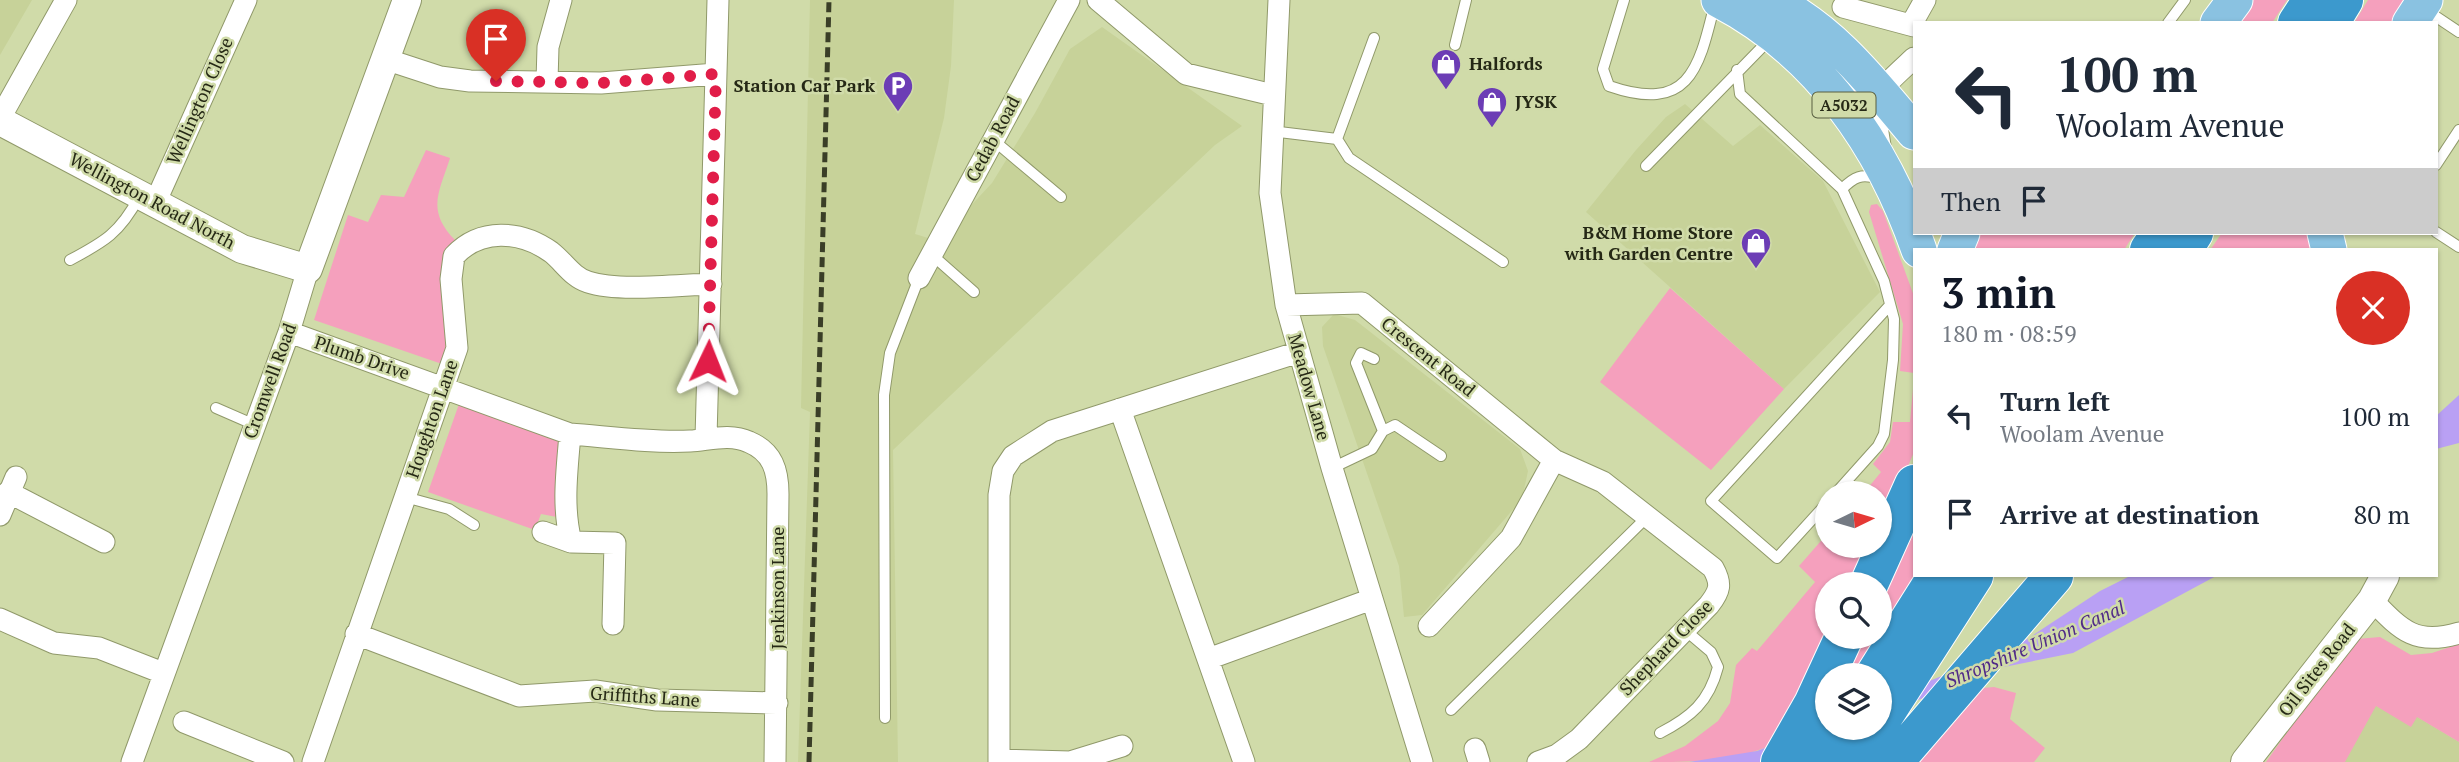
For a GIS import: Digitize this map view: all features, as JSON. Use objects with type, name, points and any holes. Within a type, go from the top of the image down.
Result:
[{"type":"highway","points":[[2298,21],[2312,0]]},
{"type":"highway","points":[[2331,21],[2344,0]]},
{"type":"highway","points":[[1874,572],[1913,486]]},
{"type":"highway","points":[[1882,663],[1936,577]]},
{"type":"highway","points":[[1892,703],[1973,577]]},
{"type":"highway","points":[[1904,751],[2053,577]]},
{"type":"highway","points":[[1780,762],[1815,728]]},
{"type":"highway","points":[[1819,762],[1823,740]]},
{"type":"highway","points":[[1853,762],[1868,740]]},
{"type":"main road","name":"A5032","points":[[1717,0],[1752,17],[1850,111],[1883,165],[1916,242]]},
{"type":"main road","name":"A5032","points":[[1771,0],[1814,26],[1842,50],[1913,131]]},
{"type":"main road","points":[[2219,21],[2235,0]]},
{"type":"street","points":[[0,119],[66,0]]},
{"type":"street","name":"Wellington Close","points":[[148,199],[246,0]]},
{"type":"street","name":"Cromwell Road","points":[[132,762],[407,0]]},
{"type":"street","points":[[547,81],[548,47],[561,0]]},
{"type":"street","points":[[705,438],[718,0]]},
{"type":"street","name":"Cedab Road","points":[[919,278],[1069,0]]},
{"type":"street","points":[[1098,0],[1186,74],[1273,95]]},
{"type":"street","name":"Meadow Lane","points":[[1279,0],[1270,193],[1286,305],[1332,468],[1422,762]]},
{"type":"street","points":[[1915,21],[1925,0]]},
{"type":"street","points":[[1843,7],[1913,25]]},
{"type":"street","points":[[385,59],[440,77],[470,81],[601,83],[716,74]]},
{"type":"street","points":[[1883,165],[1875,107],[1879,90],[1913,59]]},
{"type":"street","name":"Wellington Road North","points":[[0,119],[242,248],[308,269]]},
{"type":"street","name":"Houghton Lane","points":[[313,762],[457,348],[451,279],[454,256],[473,239],[512,236],[533,242],[587,282],[607,285],[711,284]]},
{"type":"street","name":"Crescent Road","points":[[1286,305],[1362,303],[1554,460],[1603,482],[1653,521]]},
{"type":"street","name":"Plumb Drive","points":[[289,332],[570,434],[670,441],[734,438]]},
{"type":"street","points":[[1122,746],[1070,762],[999,761],[999,495],[1003,471],[1013,456],[1052,431],[1298,352]]},
{"type":"street","points":[[1119,410],[1244,762]]},
{"type":"street","points":[[570,434],[565,488],[566,522],[571,542]]},
{"type":"street","name":"Jenkinson Lane","points":[[734,438],[749,442],[768,454],[776,468],[775,762]]},
{"type":"street","points":[[1429,626],[1511,538],[1554,460]]},
{"type":"street","points":[[0,515],[12,484],[104,542]]},
{"type":"street","name":"Shephard Close","points":[[1538,762],[1557,755],[1579,738],[1719,593],[1719,579],[1713,568],[1653,521]]},
{"type":"street","points":[[543,532],[571,542],[615,543],[613,624]]},
{"type":"street","name":"Oil Sites Road","points":[[2245,762],[2372,600],[2384,577]]},
{"type":"street","points":[[1208,659],[1372,599]]},
{"type":"street","points":[[2372,600],[2407,633],[2419,638],[2441,638],[2459,633]]},
{"type":"street","points":[[0,619],[54,643],[99,648],[163,673]]},
{"type":"street","name":"Griffiths Lane","points":[[356,634],[519,696],[595,691],[657,700],[777,703]]},
{"type":"street","points":[[184,722],[283,762]]},
{"type":"lane","points":[[1455,45],[1466,0]]},
{"type":"lane","points":[[1624,0],[1603,69],[1609,86],[1648,95],[1667,92],[1685,83],[1699,65],[1717,0]]},
{"type":"lane","points":[[2169,21],[2185,0]]},
{"type":"lane","points":[[2419,10],[2459,32]]},
{"type":"lane","points":[[1646,166],[1772,36],[1814,26]]},
{"type":"lane","points":[[1336,139],[1374,38]]},
{"type":"lane","points":[[1737,70],[1740,94],[1842,189],[1884,281],[1894,318],[1894,360],[1884,434],[1878,446],[1847,481]]},
{"type":"lane","points":[[2438,161],[2459,130]]},
{"type":"lane","points":[[1271,131],[1336,139],[1349,158],[1503,262]]},
{"type":"lane","points":[[992,139],[1061,197]]},
{"type":"lane","points":[[1842,189],[1852,179],[1864,174],[1877,178],[1916,242]]},
{"type":"lane","points":[[70,261],[109,240],[148,199]]},
{"type":"lane","points":[[2438,233],[2459,247]]},
{"type":"lane","points":[[931,254],[974,292]]},
{"type":"lane","points":[[885,719],[884,395],[890,353],[919,278]]},
{"type":"lane","points":[[1815,516],[1777,558],[1711,501],[1890,304]]},
{"type":"lane","points":[[1374,359],[1360,353],[1357,356],[1357,368],[1383,431]]},
{"type":"lane","points":[[216,408],[255,425]]},
{"type":"lane","points":[[1332,468],[1372,449],[1383,431],[1395,425],[1441,456]]},
{"type":"lane","points":[[405,497],[449,509],[474,525]]},
{"type":"lane","points":[[1451,710],[1653,521]]},
{"type":"lane","points":[[1660,733],[1686,720],[1713,688],[1718,667],[1711,652],[1685,630]]},
{"type":"shaded area","points":[[0,0],[32,0],[0,55]]},
{"type":"shaded area","points":[[810,0],[954,0],[951,66],[944,118],[915,234],[938,241],[992,183],[1070,49],[1102,27],[1242,126],[1215,145],[893,450],[898,762],[798,762],[810,412],[801,408]]},
{"type":"shaded area","points":[[2248,0],[2287,0],[2273,21],[2232,21]]},
{"type":"shaded area","points":[[2368,0],[2411,0],[2397,21],[2355,21]]},
{"type":"shaded area","points":[[1685,104],[1733,146],[1760,125],[1823,181],[1880,292],[1784,389],[1586,212],[1666,117]]},
{"type":"shaded area","points":[[426,150],[450,158],[438,201],[440,219],[455,240],[444,266],[448,345],[442,364],[314,320],[348,215],[368,222],[381,195],[404,197]]},
{"type":"shaded area","points":[[1877,204],[1883,211],[1913,293],[1913,373],[1900,371],[1903,324],[1869,212],[1871,205]]},
{"type":"shaded area","points":[[1977,235],[2134,235],[2125,248],[1971,248]]},
{"type":"shaded area","points":[[2221,235],[2313,235],[2317,248],[2211,248]]},
{"type":"shaded area","points":[[1670,288],[1784,389],[1711,470],[1600,382]]},
{"type":"shaded area","points":[[1334,314],[1355,320],[1520,449],[1528,471],[1522,499],[1422,615],[1404,617],[1399,566],[1323,346],[1322,327]]},
{"type":"shaded area","points":[[1913,389],[1913,454],[1892,504],[1892,481],[1874,481],[1881,472],[1873,464],[1890,442],[1893,422],[1910,422]]},
{"type":"shaded area","points":[[459,404],[558,441],[557,517],[541,514],[535,530],[428,492]]},
{"type":"shaded area","points":[[1913,519],[1913,577],[1892,615],[1892,572],[1890,572]]},
{"type":"shaded area","points":[[1815,548],[1815,558],[1867,558],[1861,572],[1815,572],[1815,582],[1799,566]]},
{"type":"shaded area","points":[[1815,582],[1815,649],[1821,649],[1771,745],[1727,758],[1649,762],[1685,746],[1718,721],[1730,703],[1736,665],[1752,648],[1757,651]]},
{"type":"shaded area","points":[[2380,637],[2411,655],[2432,653],[2459,644],[2459,742],[2417,717],[2411,727],[2376,706],[2345,762],[2266,762],[2341,656],[2357,639]]},
{"type":"shaded area","points":[[1852,649],[1871,649],[1863,663],[1845,663]]},
{"type":"shaded area","points":[[2366,686],[2459,742],[2459,762],[2308,762]]},
{"type":"shaded area","points":[[1994,687],[2016,693],[2010,719],[2045,748],[2034,762],[1915,762],[1972,689]]},
{"type":"water","points":[[2459,395],[2459,443],[2438,448],[2438,414]]},
{"type":"water","name":"Shropshire Union Canal","points":[[2128,577],[2214,577],[2073,653],[1999,668],[1892,710],[1892,696],[2018,645],[2100,591]]},
{"type":"water","points":[[1772,745],[1761,762],[1689,762],[1757,751]]},
{"type":"railway","points":[[809,762],[829,0]]},
{"type":"place","name":"Halfords","points":[[1446,91]]},
{"type":"place","name":"Station Car Park","points":[[898,113]]},
{"type":"place","name":"JYSK","points":[[1492,129]]},
{"type":"place","name":"B&M Home Store with Garden Centre","points":[[1756,270]]},
{"type":"route","points":[[496,81],[601,83],[716,74],[708,361]]}]
